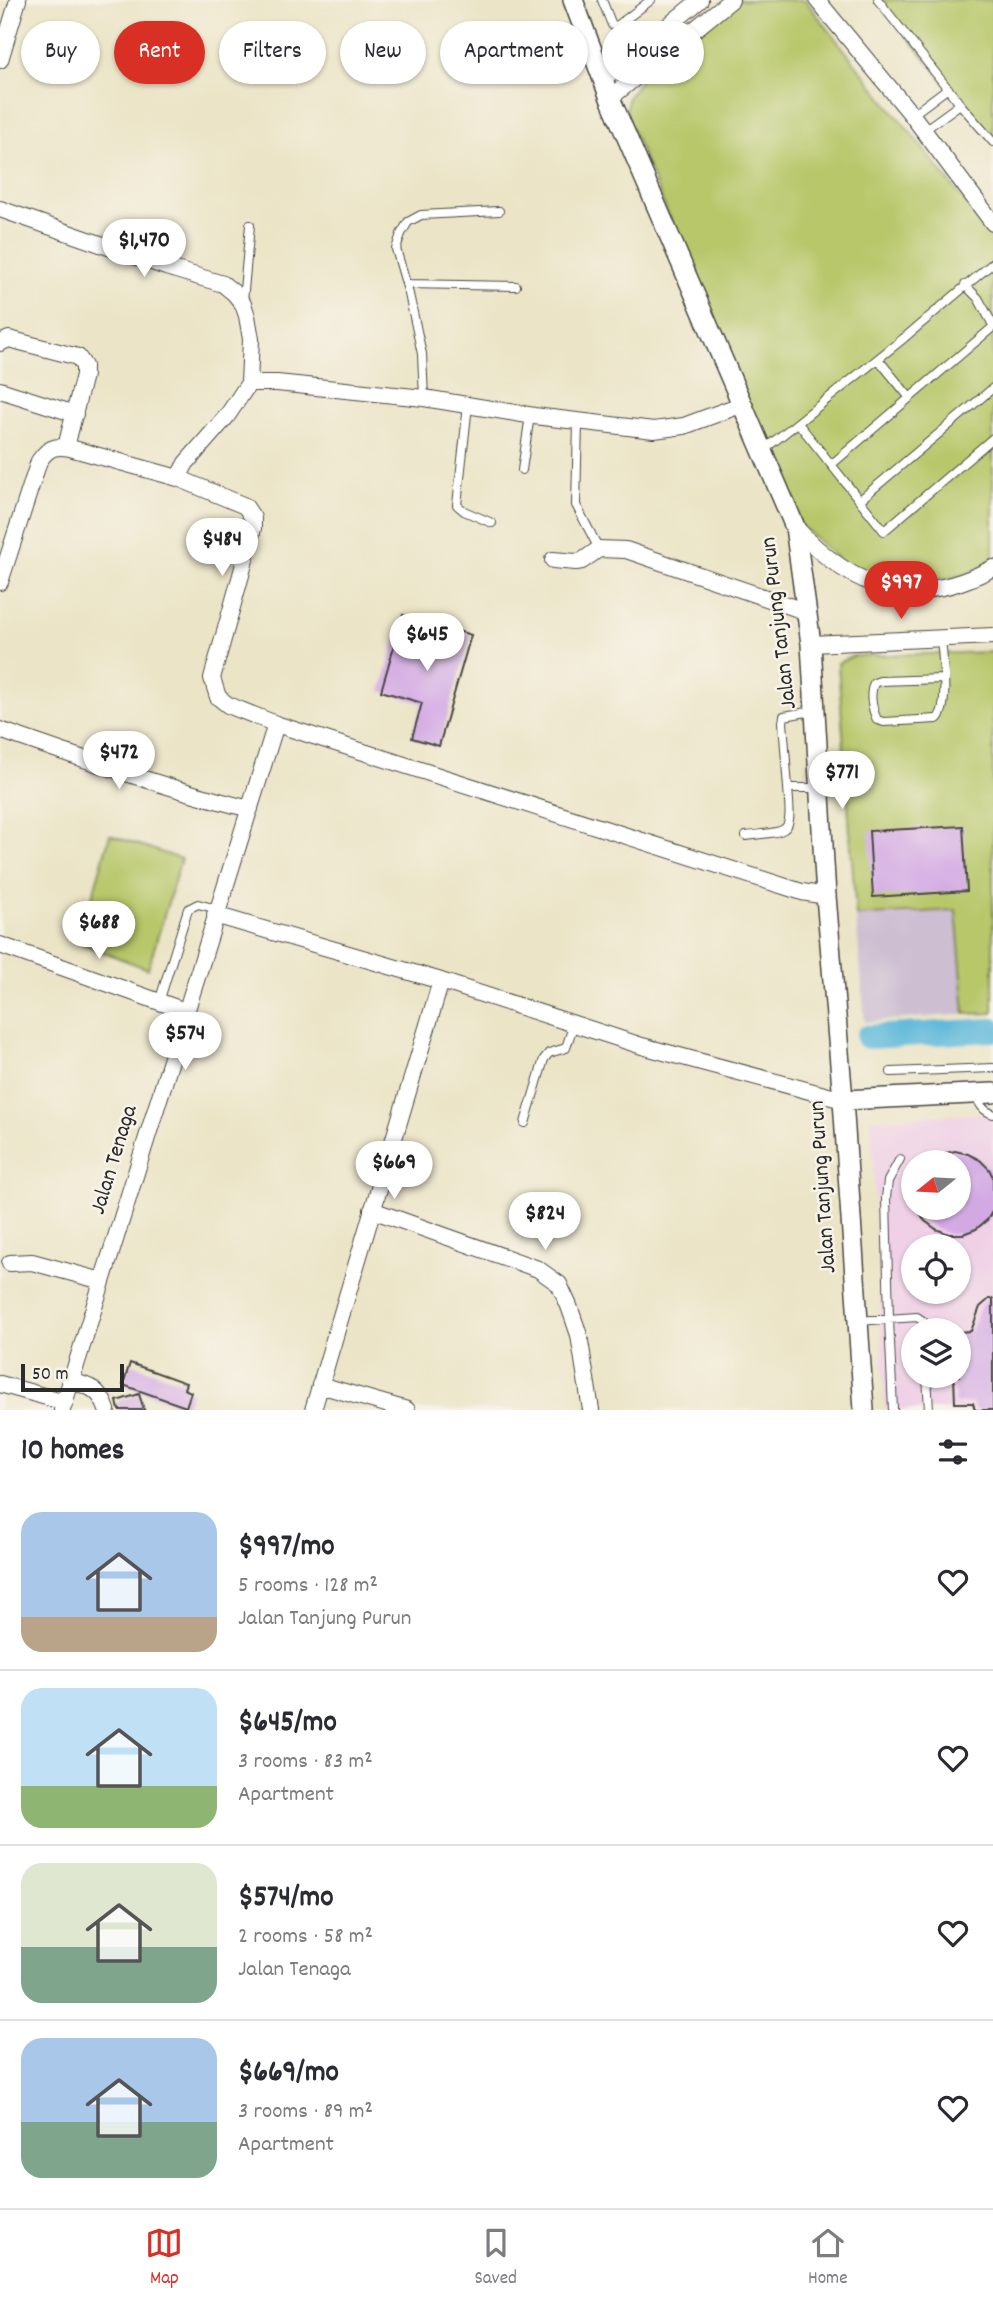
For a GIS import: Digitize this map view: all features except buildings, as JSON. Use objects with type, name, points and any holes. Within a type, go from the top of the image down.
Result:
[{"type":"street","points":[[0,60],[18,0]]},
{"type":"street","name":"Jalan Tanjung Purun","points":[[573,0],[602,76]]},
{"type":"street","points":[[674,21],[700,0]]},
{"type":"street","points":[[610,98],[731,0]]},
{"type":"street","points":[[817,0],[912,115],[993,223]]},
{"type":"street","name":"Jalan Tanjung Purun","points":[[605,84],[795,527],[811,644],[826,896],[864,1410]]},
{"type":"street","points":[[0,209],[166,267],[210,279],[228,288],[243,304],[251,339],[249,383],[228,416],[186,463],[178,478]]},
{"type":"street","points":[[0,344],[9,339],[78,357],[84,375],[66,447]]},
{"type":"street","points":[[249,383],[277,383],[424,398],[578,422],[669,429],[743,404]]},
{"type":"street","points":[[0,390],[75,414]]},
{"type":"street","points":[[0,582],[39,461],[45,452],[54,447],[66,447],[178,478],[245,506],[253,517],[241,575],[212,678],[218,697],[228,705],[276,724],[802,892],[826,896]]},
{"type":"street","points":[[795,527],[814,548],[841,569],[875,585],[914,591],[946,587],[969,580],[993,568]]},
{"type":"street","points":[[553,560],[582,561],[599,549],[626,550],[807,612]]},
{"type":"street","points":[[811,644],[993,636]]},
{"type":"street","name":"Jalan Tenaga","points":[[63,1406],[276,724]]},
{"type":"street","points":[[0,730],[111,769],[250,809]]},
{"type":"street","points":[[216,912],[726,1070],[843,1100],[984,1093]]},
{"type":"street","points":[[0,945],[185,1011]]},
{"type":"street","points":[[313,1410],[441,981]]},
{"type":"street","points":[[372,1210],[538,1269],[559,1284],[579,1335],[591,1410]]},
{"type":"street","points":[[10,1263],[32,1262],[102,1281]]},
{"type":"street","points":[[70,1381],[93,1387],[104,1399],[107,1410]]},
{"type":"street","points":[[0,1384],[63,1406]]},
{"type":"street","points":[[320,1385],[407,1410]]},
{"type":"lane","points":[[602,0],[612,25],[617,26],[651,0]]},
{"type":"lane","points":[[877,0],[993,142]]},
{"type":"lane","points":[[912,115],[948,88]]},
{"type":"lane","points":[[923,131],[960,104]]},
{"type":"lane","points":[[424,398],[422,354],[396,249],[401,234],[408,222],[421,215],[499,211]]},
{"type":"lane","points":[[243,304],[250,225]]},
{"type":"lane","points":[[762,451],[993,263]]},
{"type":"lane","points":[[406,284],[516,286]]},
{"type":"lane","points":[[832,464],[993,326],[978,299],[965,285]]},
{"type":"lane","points":[[878,359],[910,397]]},
{"type":"lane","points":[[859,500],[993,388]]},
{"type":"lane","points":[[468,405],[457,505],[464,511],[492,523]]},
{"type":"lane","points":[[522,470],[530,415]]},
{"type":"lane","points":[[578,422],[576,505],[599,549]]},
{"type":"lane","points":[[798,423],[884,531],[993,438]]},
{"type":"lane","points":[[941,637],[943,679],[944,707],[942,715],[937,719],[884,722],[877,720],[873,712],[871,689],[874,683],[943,679]]},
{"type":"lane","points":[[746,836],[784,831],[789,826],[784,716],[815,711]]},
{"type":"lane","points":[[788,788],[820,788]]},
{"type":"lane","points":[[159,1002],[188,909],[198,904],[216,912]]},
{"type":"lane","points":[[525,1123],[544,1059],[549,1053],[566,1048],[574,1023]]},
{"type":"lane","points":[[891,1072],[993,1068]]},
{"type":"lane","points":[[984,1093],[978,1103],[986,1112],[993,1114]]},
{"type":"lane","points":[[893,1410],[886,1198],[888,1181],[900,1159]]},
{"type":"lane","points":[[858,1321],[901,1318]]},
{"type":"lane","points":[[928,1388],[929,1410]]},
{"type":"shaded area","points":[[956,911],[965,1014],[865,1022],[856,917]]},
{"type":"shaded area","points":[[993,1113],[993,1410],[885,1410],[871,1119]]},
{"type":"green space","points":[[739,0],[805,0],[993,237],[993,560],[968,574],[914,585],[877,579],[844,565],[799,523],[626,115],[628,97],[638,84],[704,84],[704,28]]},
{"type":"green space","points":[[878,0],[993,0],[993,142]]},
{"type":"green space","points":[[993,652],[993,1013],[965,1014],[956,910],[856,916],[838,663],[853,656]]},
{"type":"green space","points":[[110,835],[181,859],[148,969],[79,943]]},
{"type":"waterway","points":[[868,1037],[993,1030]]}]
